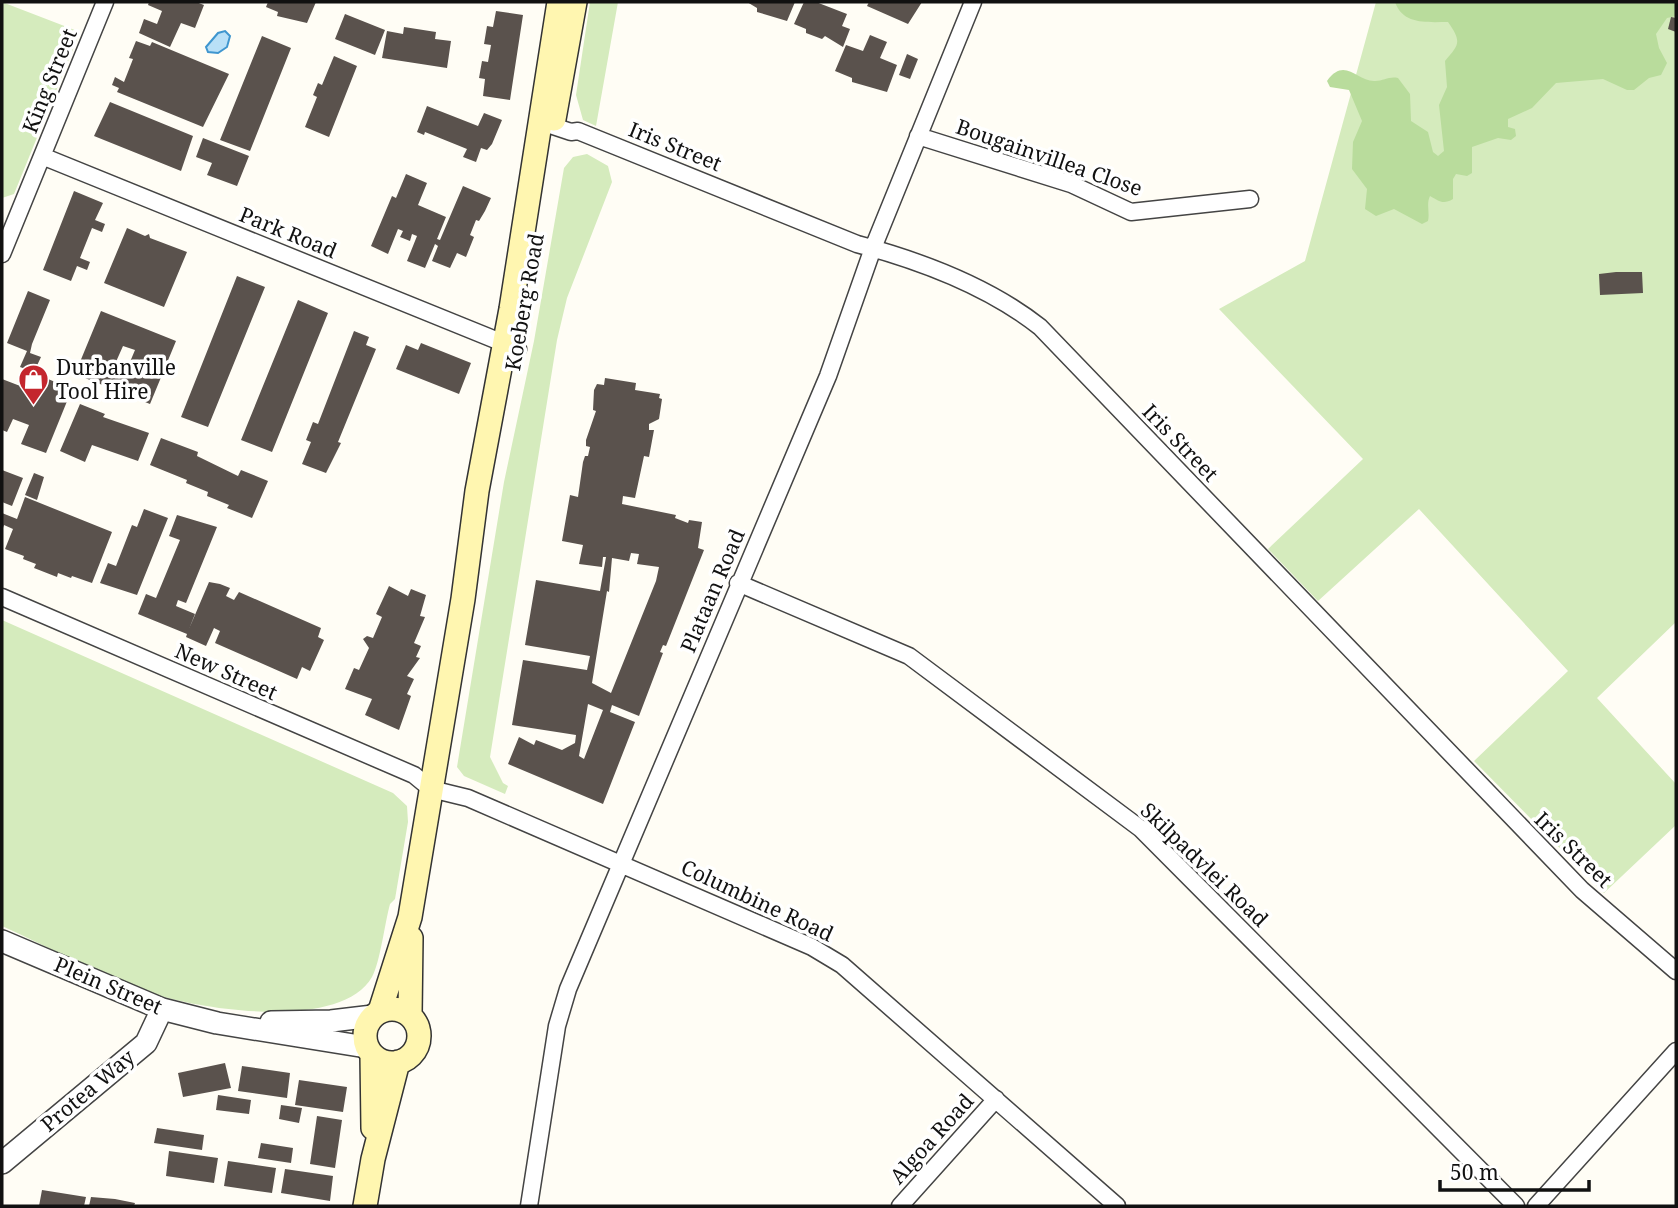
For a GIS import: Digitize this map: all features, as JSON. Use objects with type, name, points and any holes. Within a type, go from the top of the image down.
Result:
[{"type":"main road","name":"Koeberg Road","points":[[410,1015],[410,917],[463,599],[476,558],[511,346],[546,123],[559,2]]},
{"type":"main road","name":"Koeberg Road","points":[[546,123],[575,2]]},
{"type":"main road","name":"Koeberg Road","points":[[377,1013],[410,917]]},
{"type":"main road","points":[[369,1051],[384,1062],[398,1062],[412,1054],[418,1042],[417,1026],[410,1015],[398,1009],[377,1013],[365,1030],[369,1051],[373,1159]]},
{"type":"main road","points":[[365,1206],[373,1159],[398,1062]]},
{"type":"street","name":"King Street","points":[[2,254],[105,2]]},
{"type":"street","name":"Plataan Road","points":[[529,1206],[560,1013],[738,583],[828,376],[873,248],[973,2]]},
{"type":"street","name":"Iris Street","points":[[546,123],[578,131],[983,291],[1004,301],[1040,327],[1582,890],[1676,971]]},
{"type":"street","name":"Bougainvillea Close","points":[[918,136],[1071,184],[1131,212],[1250,199]]},
{"type":"street","name":"Park Road","points":[[42,156],[511,346]]},
{"type":"street","name":"Skilpadvlei Road","points":[[738,583],[909,656],[1141,829],[1516,1206]]},
{"type":"street","name":"New Street","points":[[2,597],[414,775],[431,789]]},
{"type":"street","name":"Columbine Road","points":[[431,789],[468,798],[621,862],[812,947],[842,965],[1117,1206]]},
{"type":"street","name":"Plein Street","points":[[2,941],[162,1009],[217,1023],[369,1051]]},
{"type":"street","name":"Protea Way","points":[[2,1163],[146,1043],[162,1009]]},
{"type":"street","name":"Plein Street","points":[[217,1023],[331,1021],[377,1013]]},
{"type":"street","points":[[1536,1206],[1676,1051]]},
{"type":"street","name":"Algoa Road","points":[[900,1206],[996,1099]]},
{"type":"green space","points":[[2,2],[80,32],[14,194],[2,198]]},
{"type":"green space","points":[[590,2],[618,2],[596,126],[583,120],[576,95]]},
{"type":"green space","points":[[1376,2],[1676,2],[1676,622],[1597,698],[1676,784],[1676,825],[1604,893],[1474,761],[1568,671],[1419,509],[1318,601],[1268,549],[1363,459],[1219,309],[1305,261]]},
{"type":"green space","points":[[1395,2],[1676,2],[1676,16],[1667,18],[1656,34],[1659,48],[1667,63],[1661,75],[1649,78],[1634,90],[1627,90],[1603,79],[1556,83],[1532,108],[1508,119],[1508,127],[1515,129],[1516,136],[1511,140],[1498,138],[1472,147],[1472,173],[1467,176],[1456,174],[1453,179],[1453,199],[1450,201],[1439,201],[1430,196],[1428,221],[1422,224],[1394,209],[1376,216],[1365,209],[1367,189],[1352,169],[1353,142],[1362,121],[1349,90],[1330,87],[1327,81],[1333,74],[1345,70],[1369,80],[1398,78],[1410,94],[1411,121],[1428,132],[1433,152],[1438,156],[1444,151],[1439,105],[1447,87],[1445,61],[1456,47],[1456,35],[1448,22],[1417,21],[1404,15]]},
{"type":"green space","points":[[587,154],[608,166],[612,182],[567,298],[557,340],[490,757],[503,783],[508,786],[505,794],[464,776],[457,767],[504,482],[534,341],[564,168],[573,157]]},
{"type":"green space","points":[[2,620],[393,793],[407,806],[408,822],[395,899],[390,904],[375,971],[356,994],[332,1005],[302,1010],[270,1012],[204,1006],[135,987],[2,926]]},
{"type":"water","points":[[225,31],[230,36],[227,47],[218,53],[208,52],[206,47],[218,33]]},
{"type":"building","points":[[149,2],[196,2],[204,5],[195,28],[181,23],[170,47],[139,33],[144,19],[157,24],[162,11],[148,5]]},
{"type":"building","points":[[268,2],[316,2],[307,23],[277,16],[278,12],[266,7]]},
{"type":"building","points":[[747,2],[795,2],[787,21],[757,12],[757,8]]},
{"type":"building","points":[[804,2],[816,2],[847,14],[842,26],[850,29],[843,47],[825,36],[822,39],[806,33],[806,29],[794,24]]},
{"type":"building","points":[[869,2],[922,2],[908,24],[867,6]]},
{"type":"building","points":[[496,11],[523,15],[510,100],[483,96],[485,79],[479,78],[482,61],[488,62],[491,45],[484,44],[487,26],[493,27]]},
{"type":"building","points":[[345,14],[385,30],[375,55],[335,39]]},
{"type":"building","points":[[1671,17],[1676,18],[1676,32],[1668,29]]},
{"type":"building","points":[[404,27],[436,32],[435,39],[451,41],[447,68],[382,58],[387,31],[403,34]]},
{"type":"building","points":[[870,35],[887,42],[880,58],[897,65],[887,92],[852,82],[852,78],[835,71],[846,45],[863,51]]},
{"type":"building","points":[[262,36],[291,48],[250,151],[220,140]]},
{"type":"building","points":[[136,41],[150,46],[152,42],[229,74],[203,127],[117,92],[119,88],[112,85],[115,77],[124,82],[133,59],[129,58]]},
{"type":"building","points":[[907,54],[918,59],[910,79],[899,75]]},
{"type":"building","points":[[334,56],[357,66],[329,137],[305,127],[317,97],[313,95],[318,83],[322,85]]},
{"type":"building","points":[[110,102],[193,136],[181,171],[94,136]]},
{"type":"building","points":[[427,106],[478,126],[484,113],[502,120],[492,144],[487,150],[481,148],[476,162],[463,157],[467,149],[425,132],[424,135],[417,132]]},
{"type":"building","points":[[203,138],[249,156],[237,186],[207,175],[212,163],[196,157]]},
{"type":"building","points":[[406,174],[427,183],[418,205],[446,217],[437,239],[440,240],[463,186],[491,198],[479,221],[476,220],[470,235],[474,237],[466,257],[457,253],[450,268],[432,261],[438,246],[435,244],[425,268],[407,261],[417,236],[412,234],[410,241],[400,237],[403,231],[398,229],[388,254],[371,246],[392,196],[396,198]]},
{"type":"building","points":[[74,191],[103,203],[95,220],[105,224],[102,232],[92,228],[80,258],[90,262],[87,270],[77,266],[71,281],[43,270]]},
{"type":"building","points":[[127,228],[145,236],[149,234],[150,238],[187,252],[164,307],[104,283]]},
{"type":"building","points":[[1642,272],[1643,293],[1600,295],[1599,274]]},
{"type":"building","points":[[237,276],[265,287],[208,427],[181,417]]},
{"type":"building","points":[[28,291],[50,300],[30,353],[41,357],[34,372],[20,367],[27,351],[7,343]]},
{"type":"building","points":[[298,300],[328,313],[272,452],[241,440]]},
{"type":"building","points":[[101,311],[176,341],[150,404],[75,374]],"holes":[[[123,346],[135,350],[127,369],[115,364]]]},
{"type":"building","points":[[354,331],[369,337],[366,345],[376,349],[338,442],[341,443],[326,473],[302,464],[311,442],[306,440],[313,422],[318,424]]},
{"type":"building","points":[[421,343],[471,363],[459,394],[396,369],[406,345],[418,350]]},
{"type":"building","points":[[605,378],[636,383],[635,390],[660,394],[659,398],[662,399],[659,419],[649,424],[649,430],[654,430],[649,457],[644,456],[635,498],[623,496],[622,504],[676,515],[675,518],[688,523],[689,520],[702,522],[698,548],[704,550],[666,646],[663,645],[660,652],[663,653],[639,716],[612,705],[610,712],[635,722],[603,804],[508,764],[519,737],[534,745],[536,740],[562,750],[575,743],[576,735],[512,725],[523,660],[587,670],[590,656],[525,645],[536,580],[600,591],[606,557],[603,557],[602,567],[579,564],[583,545],[562,541],[570,495],[578,497],[583,462],[590,447],[586,446],[586,440],[596,411],[593,410],[594,390],[597,384],[604,385]],"holes":[[[631,553],[639,554],[637,564],[659,567],[656,581],[611,693],[592,683],[607,591],[609,592],[612,558],[629,561]],[[588,704],[603,710],[584,759],[579,756]]]},
{"type":"building","name":"Durbanville Tool Hire","points":[[2,379],[41,394],[48,379],[72,389],[46,453],[21,444],[29,425],[13,419],[7,432],[2,430]]},
{"type":"building","points":[[80,404],[105,414],[103,417],[149,433],[138,461],[92,445],[85,462],[60,451]]},
{"type":"building","points":[[161,438],[198,452],[197,456],[238,476],[241,470],[268,481],[252,518],[227,508],[229,505],[207,496],[208,492],[186,483],[187,480],[150,465]]},
{"type":"building","points":[[2,470],[23,478],[12,506],[2,502]]},
{"type":"building","points":[[34,473],[44,477],[37,500],[25,495]]},
{"type":"building","points":[[25,497],[112,532],[92,583],[58,573],[57,577],[34,568],[36,564],[23,559],[24,556],[5,549],[13,529],[4,525],[2,531],[2,513],[17,519]]},
{"type":"building","points":[[144,509],[168,518],[137,595],[100,583],[108,563],[116,566],[132,525],[137,527]]},
{"type":"building","points":[[177,515],[217,527],[186,603],[178,600],[176,606],[195,614],[189,629],[209,582],[220,584],[230,588],[226,596],[234,600],[239,592],[321,628],[318,637],[324,640],[310,671],[302,667],[297,679],[215,643],[220,631],[214,628],[206,646],[186,637],[187,634],[138,614],[146,594],[156,598],[180,540],[169,536]]},
{"type":"building","points":[[389,586],[408,596],[411,589],[426,595],[420,616],[425,617],[414,643],[421,646],[416,657],[420,658],[407,676],[414,679],[407,694],[411,696],[399,730],[365,715],[372,699],[345,689],[354,668],[359,670],[369,648],[363,639],[367,636],[373,638],[382,617],[376,614]]},
{"type":"building","points":[[225,1063],[231,1088],[183,1097],[178,1073]]},
{"type":"building","points":[[242,1066],[290,1073],[287,1098],[238,1091]]},
{"type":"building","points":[[299,1080],[347,1087],[343,1112],[295,1105]]},
{"type":"building","points":[[218,1095],[251,1100],[249,1114],[216,1110]]},
{"type":"building","points":[[281,1105],[302,1108],[299,1123],[279,1119]]},
{"type":"building","points":[[317,1116],[342,1120],[335,1168],[310,1164]]},
{"type":"building","points":[[157,1128],[204,1135],[202,1150],[154,1143]]},
{"type":"building","points":[[261,1143],[293,1148],[291,1163],[258,1158]]},
{"type":"building","points":[[169,1151],[218,1158],[214,1183],[166,1176]]},
{"type":"building","points":[[228,1161],[276,1168],[272,1193],[224,1186]]},
{"type":"building","points":[[285,1169],[333,1176],[330,1201],[281,1193]]},
{"type":"building","points":[[42,1190],[86,1197],[84,1206],[39,1206]]},
{"type":"building","points":[[91,1197],[135,1203],[134,1206],[89,1206]]},
{"type":"place","name":"Durbanville Tool Hire","points":[[33,407]]}]
